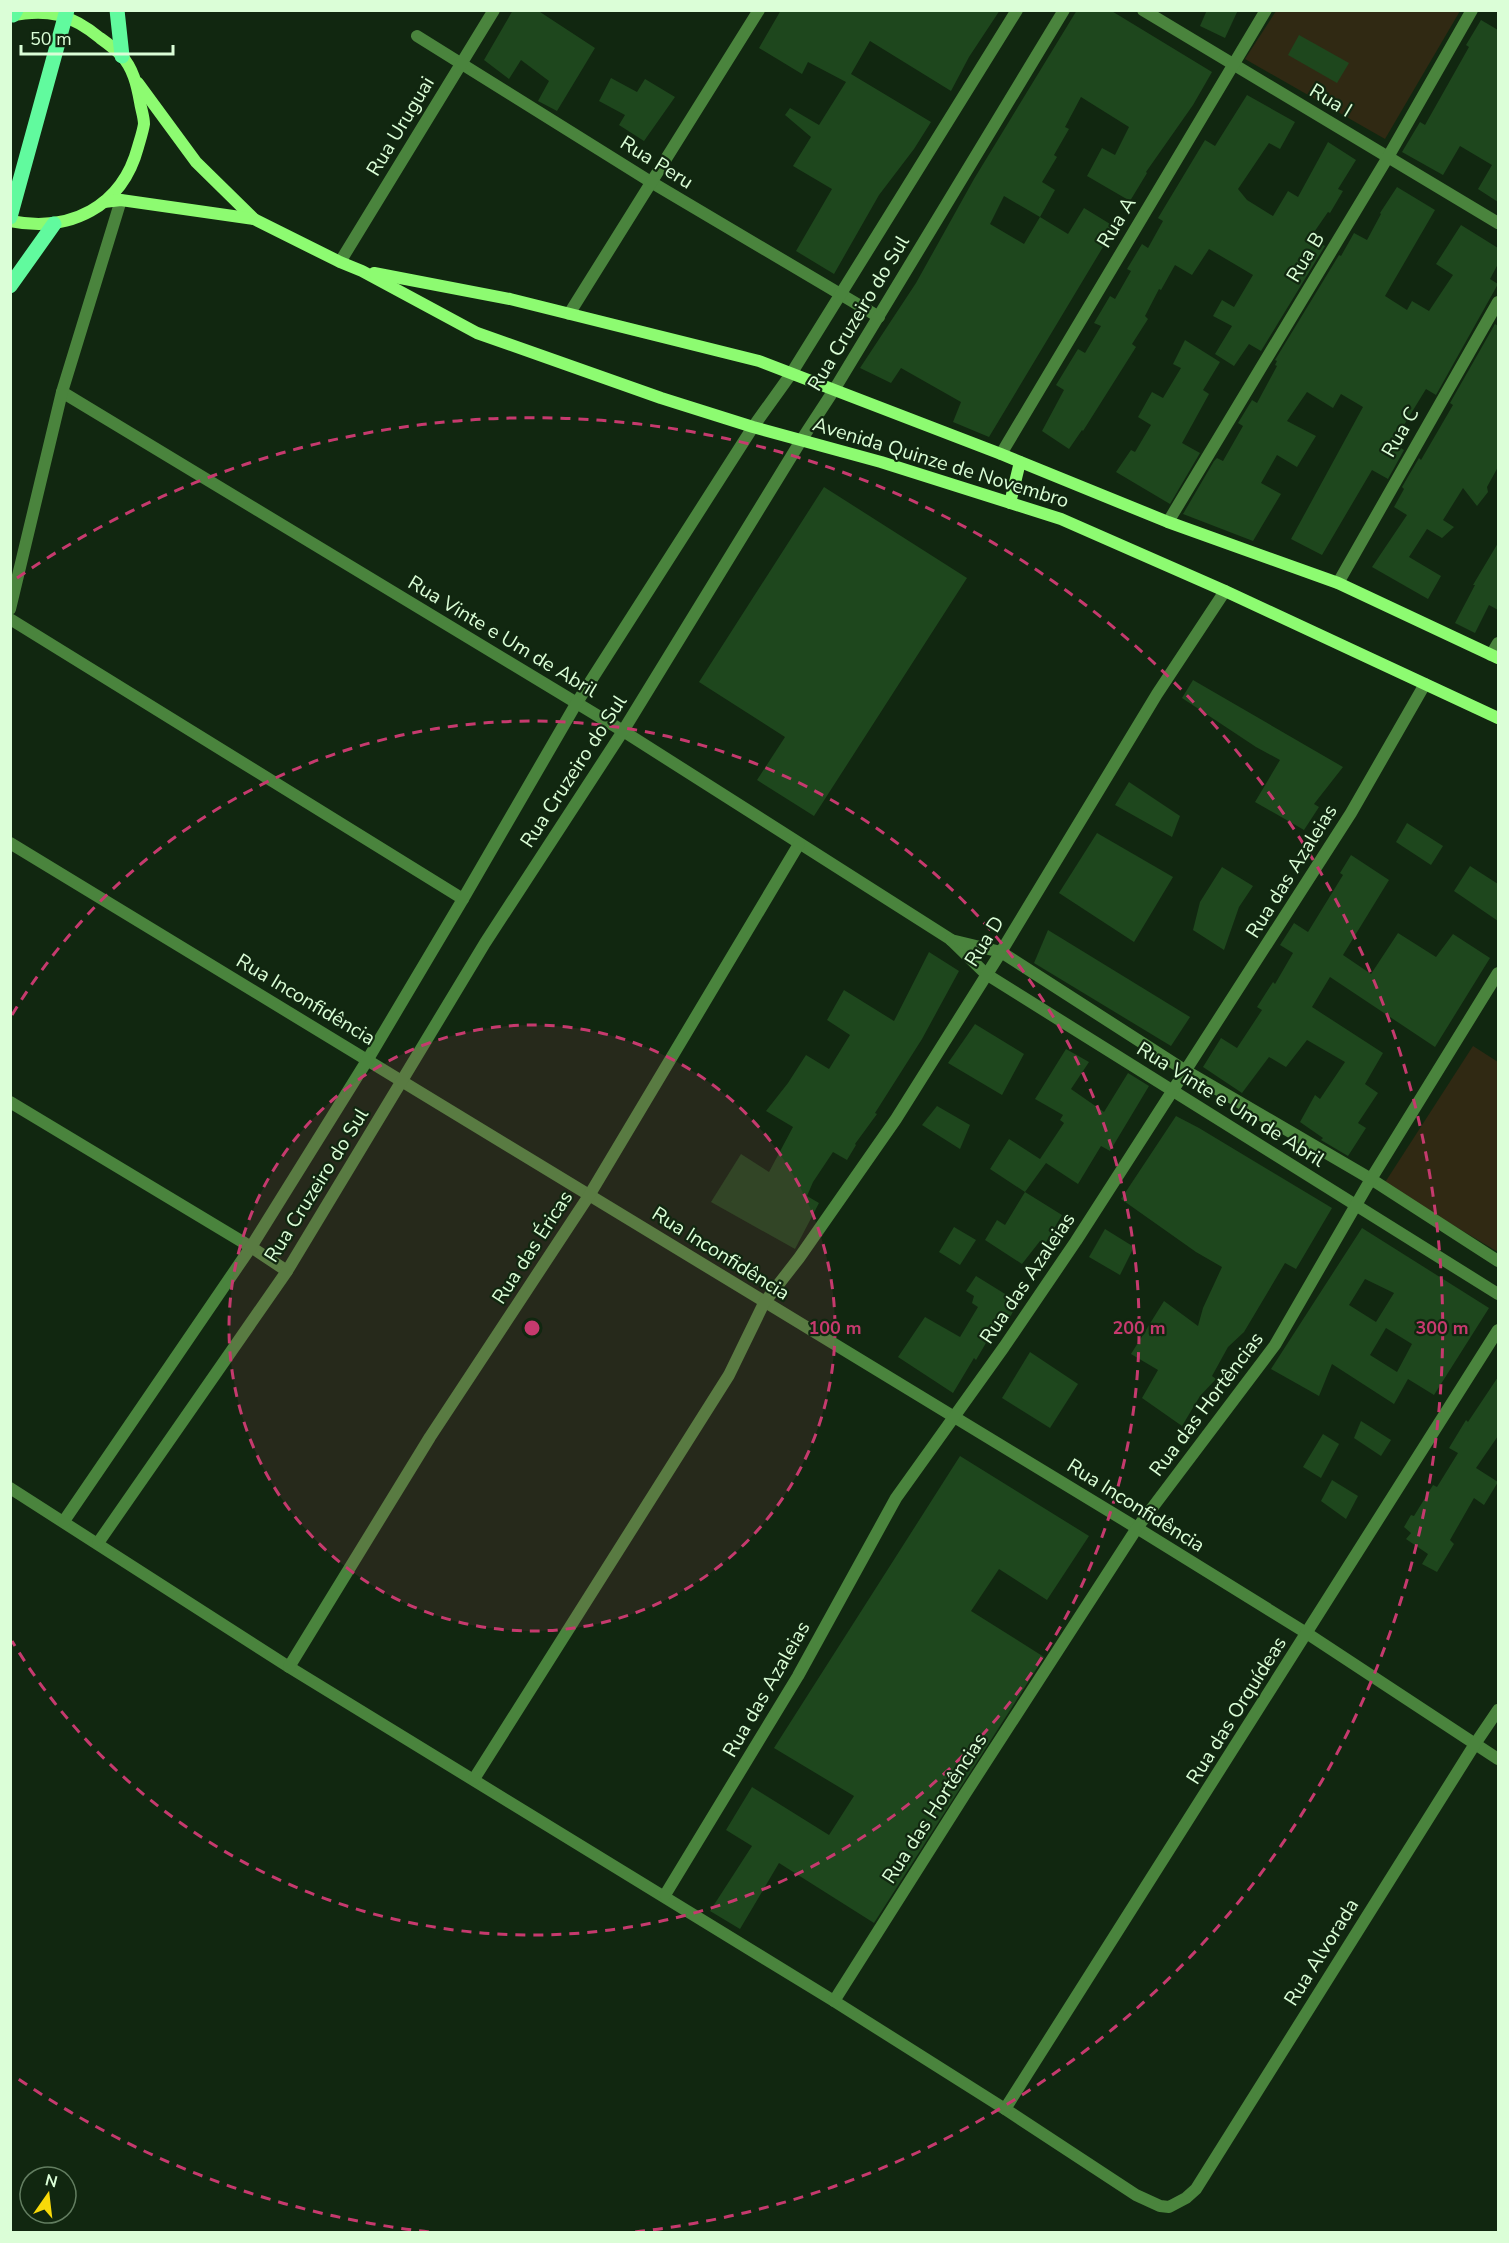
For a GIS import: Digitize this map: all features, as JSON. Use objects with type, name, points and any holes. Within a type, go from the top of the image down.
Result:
[{"type":"main road","points":[[117,10],[122,56]]},
{"type":"main road","points":[[13,14],[66,13],[85,25],[122,56],[136,80],[144,124],[133,167],[104,202],[81,216],[54,224],[32,225],[10,219],[66,13]]},
{"type":"main road","name":"Avenida Quinze de Novembro","points":[[136,80],[196,162],[254,219],[362,271],[477,333],[661,398],[1061,519],[1225,591],[1498,718]]},
{"type":"main road","name":"Avenida Quinze de Novembro","points":[[104,202],[121,200],[254,219]]},
{"type":"main road","points":[[10,286],[54,224]]},
{"type":"main road","name":"Avenida Quinze de Novembro","points":[[362,271],[510,299],[759,362],[1000,454],[1168,522],[1338,583],[1495,656]]},
{"type":"main road","points":[[1010,503],[1020,462]]},
{"type":"street","name":"Rua Uruguai","points":[[340,262],[494,10]]},
{"type":"street","points":[[569,314],[759,10]]},
{"type":"street","name":"Rua Cruzeiro do Sul","points":[[64,1521],[251,1247],[368,1059],[576,704],[753,427],[791,374],[1017,10]]},
{"type":"street","name":"Rua Cruzeiro do Sul","points":[[98,1543],[287,1271],[485,943],[623,731],[834,390],[1064,10]]},
{"type":"street","name":"Rua I","points":[[1143,10],[1498,223]]},
{"type":"street","name":"Rua A","points":[[1000,454],[1266,10]]},
{"type":"street","name":"Rua B","points":[[1168,522],[1388,157],[1472,10]]},
{"type":"street","name":"Rua Peru","points":[[417,36],[651,182],[879,316]]},
{"type":"street","points":[[10,609],[62,392],[121,200]]},
{"type":"street","name":"Rua C","points":[[1338,583],[1498,302]]},
{"type":"street","name":"Rua Vinte e Um de Abril","points":[[62,392],[623,731],[950,939],[986,974],[1498,1294]]},
{"type":"street","name":"Rua D","points":[[474,1779],[729,1375],[764,1302],[799,1258],[896,1119],[1157,694],[1225,591]]},
{"type":"street","points":[[10,619],[463,899]]},
{"type":"street","points":[[1495,656],[1498,643]]},
{"type":"street","name":"Rua das Azaleias","points":[[665,1895],[798,1676],[896,1498],[1004,1347],[1076,1241],[1351,813],[1425,684]]},
{"type":"street","name":"Rua Inconfidência","points":[[10,843],[1137,1528],[1308,1634],[1498,1760]]},
{"type":"street","name":"Rua das Éricas","points":[[289,1667],[430,1437],[590,1194],[800,844]]},
{"type":"street","name":"Rua Vinte e Um de Abril","points":[[950,939],[1000,952],[1186,1071],[1371,1179],[1498,1261]]},
{"type":"street","name":"Rua das Hortências","points":[[834,2001],[1137,1528],[1275,1346],[1371,1179],[1498,973]]},
{"type":"street","points":[[10,1102],[287,1271]]},
{"type":"street","name":"Rua das Orquídeas","points":[[1005,2109],[1308,1634],[1498,1330]]},
{"type":"street","points":[[10,1488],[289,1667],[665,1895],[1005,2109]]},
{"type":"street","name":"Rua Alvorada","points":[[1005,2109],[1150,2203],[1169,2206],[1186,2198],[1196,2189],[1498,1710]]},
{"type":"shaded area","points":[[1276,11],[1460,11],[1385,139],[1245,59]]},
{"type":"shaded area","points":[[1473,1046],[1498,1062],[1498,1252],[1384,1184]]},
{"type":"building","points":[[513,10],[537,10],[595,48],[557,111],[538,101],[549,81],[521,60],[509,79],[484,60]]},
{"type":"building","points":[[781,10],[1000,10],[969,57],[951,91],[870,41],[851,74],[931,122],[914,149],[879,195],[834,274],[796,251],[832,189],[793,166],[811,137],[785,115],[790,108],[819,125],[846,82],[808,62],[802,74],[759,48]]},
{"type":"building","points":[[1077,10],[1110,10],[1212,72],[1193,105],[1146,172],[1130,201],[1087,176],[1102,148],[1115,155],[1129,127],[1081,97],[1065,127],[1069,129],[1054,155],[1057,157],[1042,182],[1055,190],[1040,217],[1068,234],[1084,208],[1115,227],[989,437],[953,422],[961,402],[901,368],[891,383],[860,368],[916,283],[974,179]],"holes":[[[1004,196],[1040,217],[1024,244],[990,224]]]},
{"type":"building","points":[[1207,10],[1238,10],[1225,38],[1200,26]]},
{"type":"building","points":[[1481,20],[1498,30],[1498,202],[1478,189],[1492,165],[1460,146],[1443,175],[1402,152],[1420,122],[1425,125],[1469,47],[1466,45]]},
{"type":"building","points":[[1299,35],[1349,63],[1337,83],[1288,55]]},
{"type":"building","points":[[611,78],[637,92],[645,79],[675,97],[644,141],[619,125],[625,115],[599,101]]},
{"type":"building","points":[[1247,95],[1295,122],[1280,149],[1269,143],[1238,189],[1247,200],[1273,216],[1288,191],[1298,197],[1328,142],[1356,160],[1338,189],[1343,191],[1330,213],[1328,212],[1310,238],[1325,246],[1261,351],[1249,344],[1234,366],[1215,354],[1232,326],[1213,316],[1222,300],[1234,307],[1253,275],[1209,249],[1192,275],[1175,265],[1145,316],[1148,319],[1132,344],[1136,347],[1083,431],[1069,449],[1042,431],[1064,390],[1056,385],[1078,349],[1085,353],[1101,326],[1094,323],[1110,296],[1115,299],[1131,271],[1127,269],[1142,244],[1148,248],[1163,221],[1158,218],[1205,140],[1215,146]]},
{"type":"building","points":[[1397,187],[1435,210],[1385,296],[1407,310],[1412,301],[1429,311],[1453,275],[1436,264],[1461,225],[1498,248],[1498,264],[1490,279],[1498,284],[1436,395],[1426,389],[1393,443],[1404,450],[1388,479],[1372,470],[1322,555],[1291,539],[1363,407],[1341,394],[1333,408],[1307,392],[1287,421],[1316,436],[1297,467],[1277,455],[1261,483],[1281,494],[1253,541],[1183,514],[1214,461],[1217,458],[1223,461],[1243,426],[1238,423],[1252,400],[1257,403],[1277,366],[1275,360],[1339,255],[1341,256],[1354,233],[1367,240],[1380,213]]},
{"type":"building","points":[[1495,324],[1498,326],[1498,467],[1487,487],[1488,492],[1477,506],[1463,488],[1443,520],[1454,527],[1442,538],[1427,529],[1409,557],[1441,576],[1428,599],[1372,567],[1407,515],[1394,507],[1404,489],[1402,487],[1419,458],[1421,460],[1453,405],[1450,403]]},
{"type":"building","points":[[1185,340],[1220,362],[1203,390],[1209,394],[1182,443],[1200,453],[1170,504],[1116,472],[1131,450],[1135,452],[1151,425],[1138,417],[1152,392],[1163,398],[1181,368],[1173,364]]},
{"type":"building","points":[[824,487],[967,578],[814,816],[757,780],[785,737],[699,682]]},
{"type":"building","points":[[1498,543],[1498,610],[1489,605],[1475,633],[1455,623],[1475,585],[1473,585]]},
{"type":"building","points":[[1193,680],[1343,767],[1314,804],[1319,807],[1304,830],[1255,802],[1280,760],[1256,747],[1182,698]]},
{"type":"building","points":[[1129,782],[1180,816],[1172,837],[1115,805]]},
{"type":"building","points":[[1407,823],[1443,846],[1431,865],[1396,842]]},
{"type":"building","points":[[1097,833],[1173,877],[1134,942],[1059,893]]},
{"type":"building","points":[[1351,855],[1389,880],[1343,955],[1371,974],[1398,933],[1436,957],[1453,934],[1490,958],[1435,1047],[1330,977],[1312,1007],[1383,1053],[1365,1084],[1378,1093],[1358,1123],[1366,1128],[1348,1156],[1321,1140],[1323,1138],[1300,1122],[1315,1095],[1320,1099],[1345,1062],[1307,1040],[1286,1067],[1269,1057],[1242,1093],[1203,1067],[1221,1038],[1237,1048],[1262,1010],[1257,1007],[1273,982],[1275,984],[1293,953],[1280,945],[1294,923],[1308,932],[1343,875],[1340,873]]},
{"type":"building","points":[[1470,866],[1498,884],[1498,921],[1454,891]]},
{"type":"building","points":[[1222,867],[1253,886],[1239,907],[1224,950],[1193,930],[1200,902]]},
{"type":"building","points":[[1048,930],[1190,1017],[1171,1046],[1034,963]]},
{"type":"building","points":[[929,952],[959,971],[922,1039],[847,1160],[833,1152],[813,1182],[807,1196],[819,1203],[795,1249],[711,1202],[741,1154],[769,1172],[793,1127],[766,1111],[806,1055],[829,1069],[850,1035],[827,1020],[844,990],[894,1021]]},
{"type":"building","points":[[975,1024],[1024,1054],[1002,1095],[948,1063]]},
{"type":"building","points":[[1066,1049],[1089,1062],[1071,1089],[1104,1112],[1128,1073],[1149,1086],[1110,1151],[1101,1146],[1078,1184],[1046,1163],[1025,1192],[990,1169],[1009,1139],[1040,1159],[1064,1123],[1060,1120],[1063,1115],[1035,1099]]},
{"type":"building","points":[[937,1106],[970,1125],[960,1149],[922,1125]]},
{"type":"building","points":[[1176,1116],[1332,1208],[1296,1269],[1285,1263],[1244,1332],[1228,1347],[1212,1376],[1216,1379],[1200,1396],[1182,1426],[1142,1398],[1158,1370],[1131,1354],[1164,1301],[1198,1326],[1203,1308],[1222,1267],[1196,1252],[1121,1199]]},
{"type":"building","points":[[1025,1192],[1062,1215],[1045,1244],[1040,1241],[1022,1264],[985,1240],[997,1220],[1005,1225]]},
{"type":"building","points":[[954,1227],[976,1240],[960,1265],[939,1252]]},
{"type":"building","points":[[1362,1228],[1489,1308],[1434,1395],[1408,1379],[1394,1404],[1332,1364],[1319,1396],[1271,1369]],"holes":[[[1365,1279],[1394,1293],[1376,1322],[1349,1305]],[[1386,1328],[1412,1344],[1397,1372],[1370,1355]]]},
{"type":"building","points":[[1105,1229],[1134,1247],[1120,1275],[1089,1257]]},
{"type":"building","points":[[976,1276],[1018,1302],[1007,1323],[1000,1319],[953,1393],[898,1357],[925,1317],[960,1337],[978,1307],[972,1303],[974,1296],[966,1291]]},
{"type":"building","points":[[1030,1352],[1078,1384],[1050,1428],[1002,1398]]},
{"type":"building","points":[[1498,1377],[1498,1436],[1476,1468],[1498,1482],[1484,1505],[1474,1498],[1450,1540],[1454,1544],[1437,1572],[1422,1564],[1428,1554],[1406,1539],[1411,1533],[1404,1527],[1411,1515],[1414,1516],[1433,1485],[1437,1487],[1458,1453],[1449,1448],[1466,1420],[1468,1422]]},
{"type":"building","points":[[1361,1421],[1391,1440],[1381,1456],[1354,1438]]},
{"type":"building","points":[[1323,1434],[1339,1444],[1321,1478],[1303,1467]]},
{"type":"building","points":[[960,1456],[1089,1536],[1047,1600],[999,1569],[971,1611],[1044,1657],[874,1923],[779,1863],[740,1929],[710,1911],[752,1846],[726,1830],[752,1787],[829,1835],[854,1796],[774,1748]]},
{"type":"building","points":[[1332,1480],[1358,1496],[1346,1519],[1321,1501]]}]
